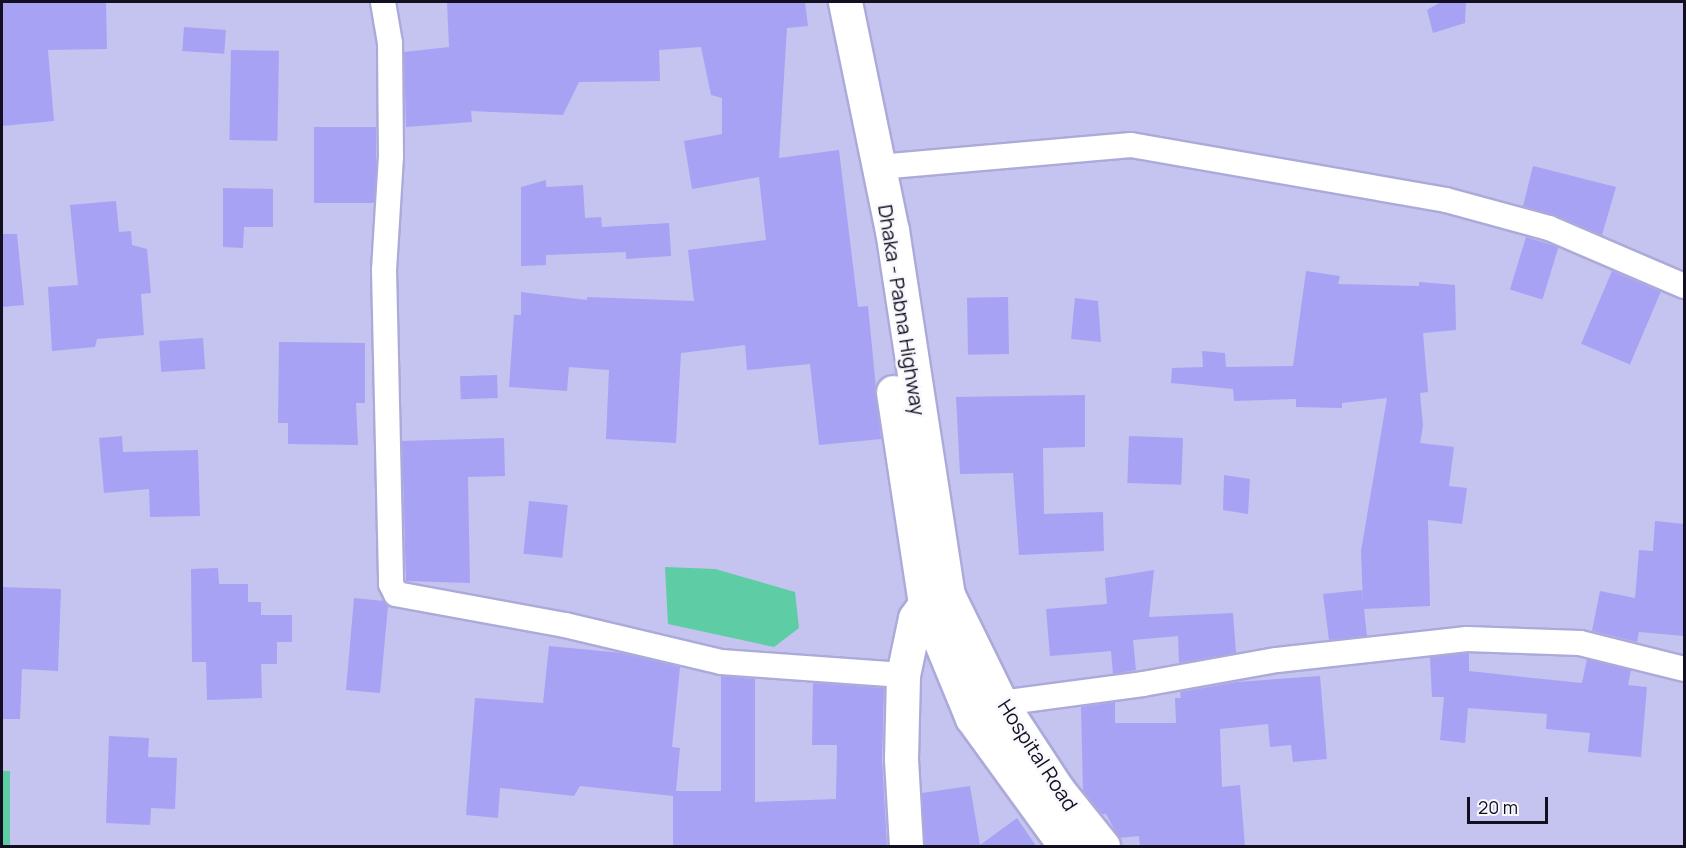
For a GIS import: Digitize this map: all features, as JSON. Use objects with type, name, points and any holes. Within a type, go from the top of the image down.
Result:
[{"type":"main road","name":"Dhaka - Pabna Highway","points":[[825,2],[872,233],[936,600]]},
{"type":"main road","name":"Dhaka - Pabna Highway","points":[[845,2],[879,167],[936,600]]},
{"type":"main road","points":[[906,846],[901,758],[903,675],[915,618],[936,600]]},
{"type":"main road","name":"Hospital Road","points":[[936,600],[1058,790],[1103,846]]},
{"type":"main road","name":"Hospital Road","points":[[936,600],[972,718],[1065,846]]},
{"type":"street","points":[[383,2],[390,43],[391,156],[384,270],[391,585],[396,594],[565,625],[722,662],[903,675]]},
{"type":"street","points":[[879,167],[1131,145],[1446,200],[1549,228],[1684,286]]},
{"type":"street","points":[[1001,703],[1243,669],[1277,660],[1467,639],[1580,643],[1684,669]]},
{"type":"shaded area","points":[[2,2],[1684,2],[1684,846],[2,846]]},
{"type":"shaded area","points":[[665,567],[715,569],[795,592],[799,628],[774,647],[668,624]]},
{"type":"shaded area","points":[[2,771],[10,771],[10,846],[2,846]]},
{"type":"building","points":[[2,2],[106,2],[107,49],[48,50],[54,121],[2,126]]},
{"type":"building","points":[[447,2],[805,2],[808,26],[787,28],[779,158],[839,150],[858,307],[868,306],[881,439],[819,445],[810,364],[747,370],[745,345],[681,353],[676,443],[606,439],[609,370],[569,367],[567,391],[509,387],[514,315],[521,315],[521,292],[587,300],[587,297],[694,301],[688,250],[766,240],[759,177],[692,189],[684,141],[722,134],[722,98],[711,95],[701,47],[659,50],[660,81],[579,82],[563,115],[471,111],[472,122],[406,127],[404,52],[449,47]]},
{"type":"building","points":[[1441,2],[1466,2],[1465,23],[1433,33],[1427,10]]},
{"type":"building","points":[[184,27],[226,30],[224,54],[182,51]]},
{"type":"building","points":[[231,50],[279,51],[277,141],[229,140]]},
{"type":"building","points":[[314,127],[376,127],[376,203],[314,203]]},
{"type":"building","points":[[1533,166],[1616,187],[1602,235],[1523,206]]},
{"type":"building","points":[[546,180],[546,187],[583,185],[585,218],[601,217],[602,227],[669,223],[671,256],[626,259],[626,252],[546,255],[546,265],[521,266],[521,187]]},
{"type":"building","points":[[223,188],[273,189],[273,227],[244,227],[243,248],[223,247]]},
{"type":"building","points":[[116,201],[119,232],[131,231],[132,245],[147,249],[151,293],[141,294],[144,335],[97,339],[95,347],[52,351],[48,287],[78,285],[70,205]]},
{"type":"building","points":[[2,234],[17,234],[24,305],[2,307]]},
{"type":"building","points":[[1526,237],[1559,247],[1542,300],[1510,290]]},
{"type":"building","points":[[1306,271],[1340,276],[1338,284],[1419,286],[1419,282],[1455,285],[1456,330],[1423,333],[1428,392],[1420,393],[1423,426],[1420,443],[1454,447],[1449,486],[1467,488],[1462,524],[1428,520],[1430,606],[1364,609],[1367,636],[1329,640],[1323,594],[1362,590],[1363,604],[1361,551],[1387,398],[1342,403],[1342,408],[1296,407],[1296,399],[1234,401],[1233,389],[1171,383],[1172,368],[1203,367],[1202,351],[1225,353],[1226,367],[1293,366]]},
{"type":"building","points":[[1612,271],[1661,292],[1630,364],[1581,344]]},
{"type":"building","points":[[1008,297],[1009,354],[968,355],[967,298]]},
{"type":"building","points":[[1075,298],[1098,301],[1101,342],[1071,339]]},
{"type":"building","points":[[203,338],[205,369],[161,372],[159,341]]},
{"type":"building","points":[[279,342],[365,343],[365,403],[356,403],[358,445],[288,444],[288,423],[278,423]]},
{"type":"building","points":[[497,375],[498,398],[461,399],[460,376]]},
{"type":"building","points":[[1085,395],[1085,447],[1043,448],[1044,514],[1103,512],[1104,551],[1019,555],[1013,473],[960,474],[956,397]]},
{"type":"building","points":[[122,436],[123,452],[198,450],[200,516],[150,517],[149,489],[104,493],[99,438]]},
{"type":"building","points":[[1129,436],[1183,438],[1181,485],[1127,483]]},
{"type":"building","points":[[504,438],[505,476],[468,477],[470,583],[406,581],[402,441]]},
{"type":"building","points":[[1224,475],[1250,479],[1248,514],[1223,510]]},
{"type":"building","points":[[529,501],[568,505],[562,558],[523,554]]},
{"type":"building","points":[[1655,521],[1684,524],[1684,636],[1639,632],[1637,642],[1592,631],[1600,591],[1635,598],[1639,550],[1653,551]]},
{"type":"building","points":[[218,568],[219,584],[248,584],[248,602],[261,602],[261,615],[292,615],[292,642],[277,642],[277,664],[261,664],[262,698],[207,700],[206,662],[192,662],[191,569]]},
{"type":"building","points":[[1154,570],[1149,617],[1233,613],[1236,653],[1179,663],[1178,636],[1133,640],[1136,670],[1113,674],[1111,651],[1050,656],[1046,609],[1107,604],[1105,578]]},
{"type":"building","points":[[2,587],[61,589],[58,671],[22,669],[20,719],[2,719]]},
{"type":"building","points":[[354,598],[384,601],[388,606],[380,693],[346,690]]},
{"type":"building","points":[[549,646],[622,653],[680,667],[672,747],[680,748],[676,791],[721,791],[721,676],[755,679],[755,802],[836,799],[837,745],[812,745],[813,683],[884,688],[882,759],[887,846],[673,846],[673,796],[580,786],[574,796],[500,788],[498,818],[466,815],[475,698],[543,703]]},
{"type":"building","points":[[1469,653],[1469,671],[1533,678],[1582,683],[1587,659],[1631,670],[1628,685],[1647,687],[1641,757],[1588,752],[1590,733],[1546,729],[1547,714],[1468,708],[1465,743],[1440,740],[1444,697],[1432,697],[1430,657]]},
{"type":"building","points":[[1320,676],[1327,759],[1293,762],[1291,745],[1270,747],[1268,724],[1220,729],[1222,787],[1240,785],[1245,846],[1140,846],[1139,836],[1119,838],[1106,814],[1102,814],[1083,791],[1081,707],[1115,702],[1115,723],[1176,723],[1175,698],[1181,698],[1180,692],[1237,682]]},
{"type":"building","points":[[109,736],[149,738],[148,757],[177,758],[175,809],[151,808],[150,825],[106,823]]},
{"type":"building","points":[[970,786],[980,845],[1017,818],[1036,846],[924,846],[922,793]]}]
